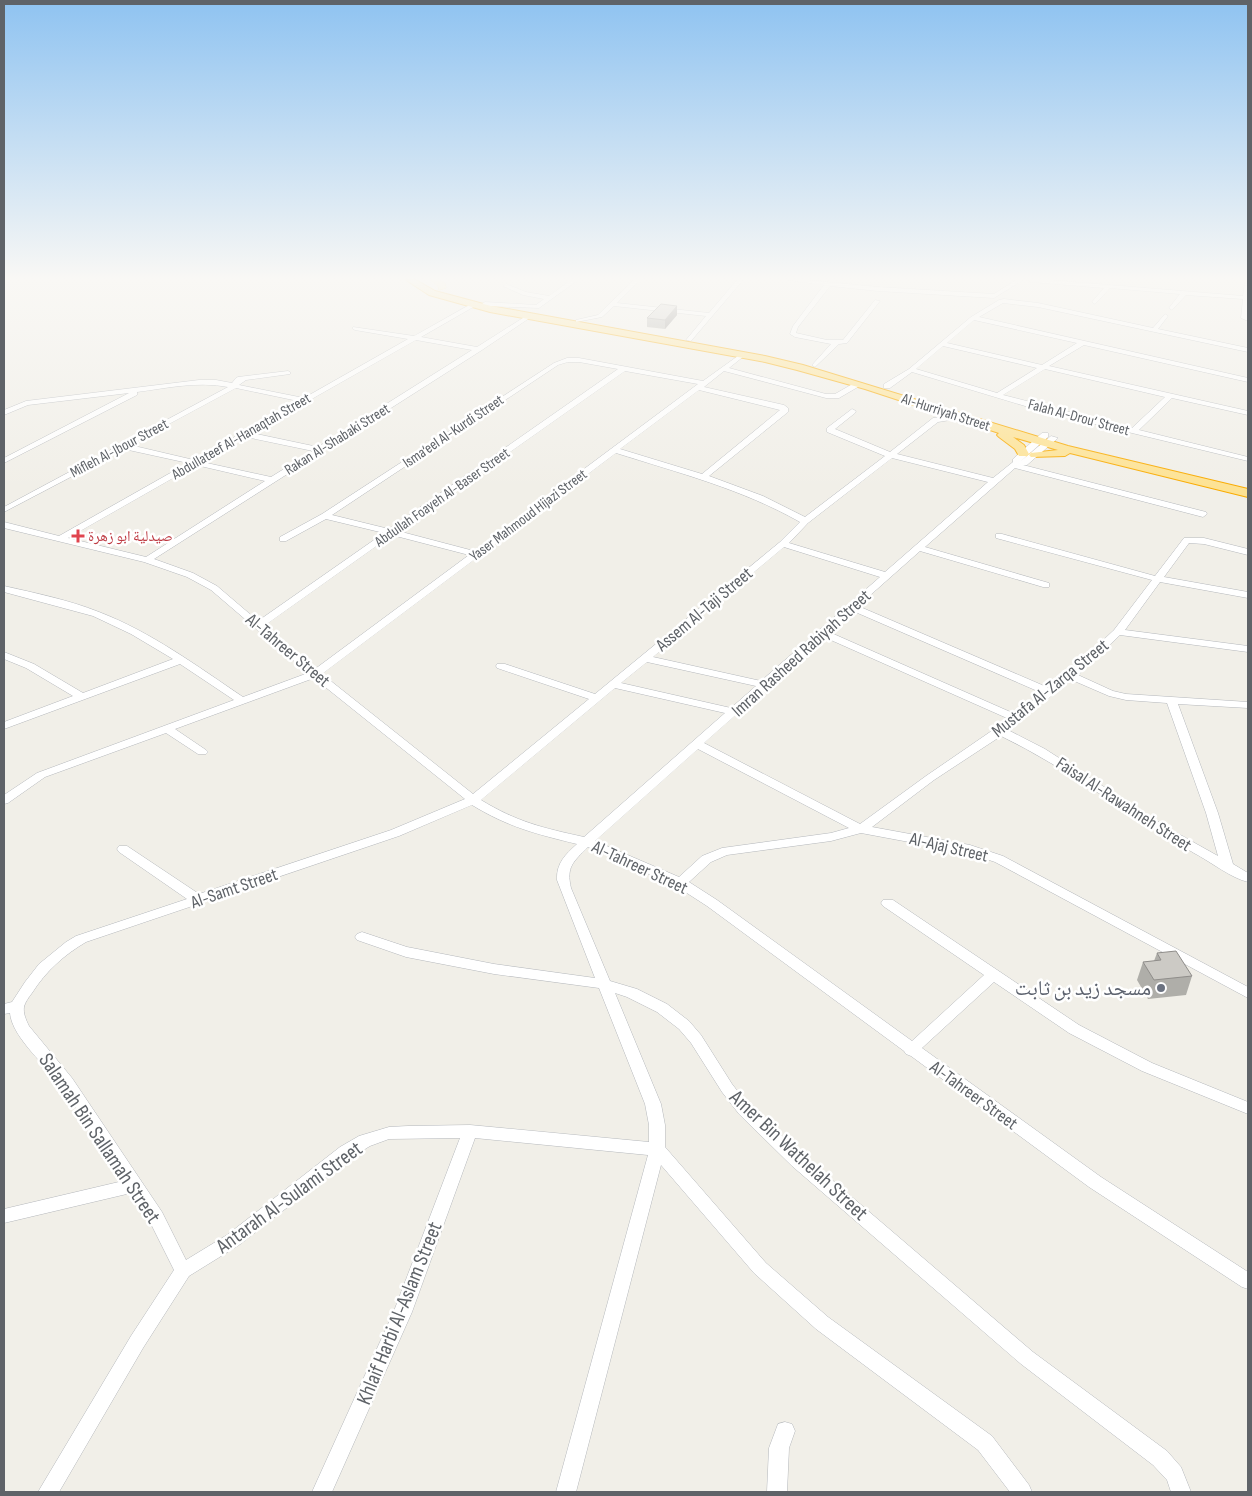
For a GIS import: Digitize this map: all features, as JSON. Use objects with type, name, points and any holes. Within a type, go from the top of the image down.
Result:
[{"type":"highway","name":"Al-Hurriyah Street","points":[[713,350],[798,367],[859,384],[976,422],[1248,485]]},
{"type":"highway","name":"Al-Hurriyah Street","points":[[738,350],[815,365],[887,386],[1109,460],[1248,493]]},
{"type":"highway","points":[[976,422],[1016,443],[1029,455],[1065,453],[1109,460]]},
{"type":"street","name":"Abdullateef Al-Hanaqtah Street","points":[[61,538],[391,350]]},
{"type":"street","name":"Rakan Al-Shabaki Street","points":[[147,560],[479,350]]},
{"type":"street","points":[[815,365],[829,350]]},
{"type":"street","points":[[887,386],[911,370],[935,350]]},
{"type":"street","points":[[967,350],[1248,413]]},
{"type":"street","points":[[998,395],[1071,350]]},
{"type":"street","points":[[1113,350],[1248,380]]},
{"type":"street","name":"Yaser Mahmoud Hijazi Street","points":[[4,800],[42,775],[315,674],[742,355]]},
{"type":"street","name":"Isma‘eel Al-Kurdi Street","points":[[283,539],[325,516],[520,386],[560,362],[579,360],[624,368],[782,406],[785,410],[703,477]]},
{"type":"street","name":"Abdullah Foayeh Al-Baser Street","points":[[260,625],[624,368]]},
{"type":"street","points":[[722,370],[826,396],[836,396],[859,384]]},
{"type":"street","name":"Falah Al-Drou‘ Street","points":[[911,370],[1133,432],[1248,460]]},
{"type":"street","points":[[4,406],[288,373]]},
{"type":"street","name":"Mifleh Al-Jbour Street","points":[[4,510],[235,386],[236,383],[243,379]]},
{"type":"street","points":[[216,382],[304,400]]},
{"type":"street","points":[[4,461],[143,389]]},
{"type":"street","points":[[1133,432],[1170,396]]},
{"type":"street","points":[[4,413],[26,403]]},
{"type":"street","points":[[936,409],[936,420]]},
{"type":"street","points":[[852,411],[830,430],[890,455],[994,481]]},
{"type":"street","name":"Assem Al-Taji Street","points":[[473,800],[496,784],[612,684],[783,544],[805,521],[936,420],[960,416]]},
{"type":"street","points":[[245,434],[320,450]]},
{"type":"street","name":"Imran Rasheed Rabiyah Street","points":[[1015,465],[1024,464],[1029,455],[1046,439]]},
{"type":"street","name":"Imran Rasheed Rabiyah Street","points":[[586,842],[994,481],[1015,465],[1016,461],[1029,455],[1046,439]]},
{"type":"street","points":[[123,446],[272,480]]},
{"type":"street","points":[[614,450],[703,477],[765,500],[805,521]]},
{"type":"street","points":[[1015,465],[1203,514]]},
{"type":"street","points":[[325,516],[477,554]]},
{"type":"street","name":"Al-Tahreer Street","points":[[4,525],[147,560],[190,575],[214,588],[260,625],[315,674],[473,800],[501,817],[531,829],[586,842],[681,883],[712,903],[911,1050],[1095,1182],[1248,1281]]},
{"type":"street","points":[[999,536],[1157,579],[1248,595]]},
{"type":"street","name":"Mustafa Al-Zarqa Street","points":[[861,828],[930,778],[1000,731],[1071,676],[1118,632],[1187,540],[1204,541],[1248,552]]},
{"type":"street","points":[[783,544],[888,576]]},
{"type":"street","points":[[920,548],[1046,585]]},
{"type":"street","points":[[4,589],[97,615],[137,633],[241,700]]},
{"type":"street","points":[[852,608],[1049,692]]},
{"type":"street","points":[[1118,632],[1248,649]]},
{"type":"street","points":[[824,633],[1016,718]]},
{"type":"street","points":[[4,655],[30,666],[82,697]]},
{"type":"street","points":[[644,658],[764,685]]},
{"type":"street","points":[[4,726],[181,660]]},
{"type":"street","points":[[501,666],[596,698]]},
{"type":"street","points":[[1071,676],[1117,696],[1172,701],[1248,704]]},
{"type":"street","points":[[612,684],[734,712]]},
{"type":"street","points":[[1172,701],[1215,820],[1228,868]]},
{"type":"street","points":[[166,728],[202,752]]},
{"type":"street","name":"Faisal Al-Rawahneh Street","points":[[1000,731],[1040,751],[1164,831],[1248,878]]},
{"type":"street","name":"Al-Ajaj Street","points":[[698,744],[827,813],[861,828],[970,848],[999,859],[1248,993]]},
{"type":"street","name":"Al-Samt Street","points":[[11,1008],[51,959],[64,948],[81,939],[396,833],[473,800]]},
{"type":"street","points":[[681,883],[699,864],[712,854],[726,850],[831,837],[861,828]]},
{"type":"street","points":[[566,1492],[657,1149],[657,1125],[652,1104],[561,876],[568,860],[586,842]]},
{"type":"street","points":[[123,849],[198,900]]},
{"type":"street","points":[[888,903],[1074,1029],[1147,1067],[1248,1108]]},
{"type":"street","name":"Amer Bin Wathelah Street","points":[[362,937],[406,952],[494,969],[604,984],[632,993],[662,1008],[684,1025],[696,1039],[726,1088],[744,1110],[798,1161],[1027,1358],[1160,1458],[1174,1474],[1182,1492]]},
{"type":"street","points":[[911,1050],[992,975]]},
{"type":"street","name":"Salamah Bin Sallamah Street","points":[[11,1008],[23,1028],[67,1082],[156,1217],[183,1271]]},
{"type":"street","name":"Antarah Al-Sulami Street","points":[[48,1492],[137,1342],[183,1271],[233,1240],[346,1152],[365,1141],[399,1132],[470,1131],[657,1149]]},
{"type":"street","name":"Khlaif Harbi Al-Aslam Street","points":[[322,1492],[403,1312],[470,1131]]},
{"type":"street","points":[[657,1149],[760,1268],[822,1323],[985,1443],[1022,1492]]},
{"type":"street","points":[[4,1216],[135,1185]]},
{"type":"street","points":[[777,1492],[779,1448],[784,1430]]},
{"type":"building","points":[[1176,951],[1192,976],[1154,980],[1143,962],[1161,960],[1157,953]]},
{"type":"place","name":"صيدلية ابو زهرة","points":[[78,536]]},
{"type":"place","name":"مسجد زيد بن ثابت","points":[[1161,988]]}]
